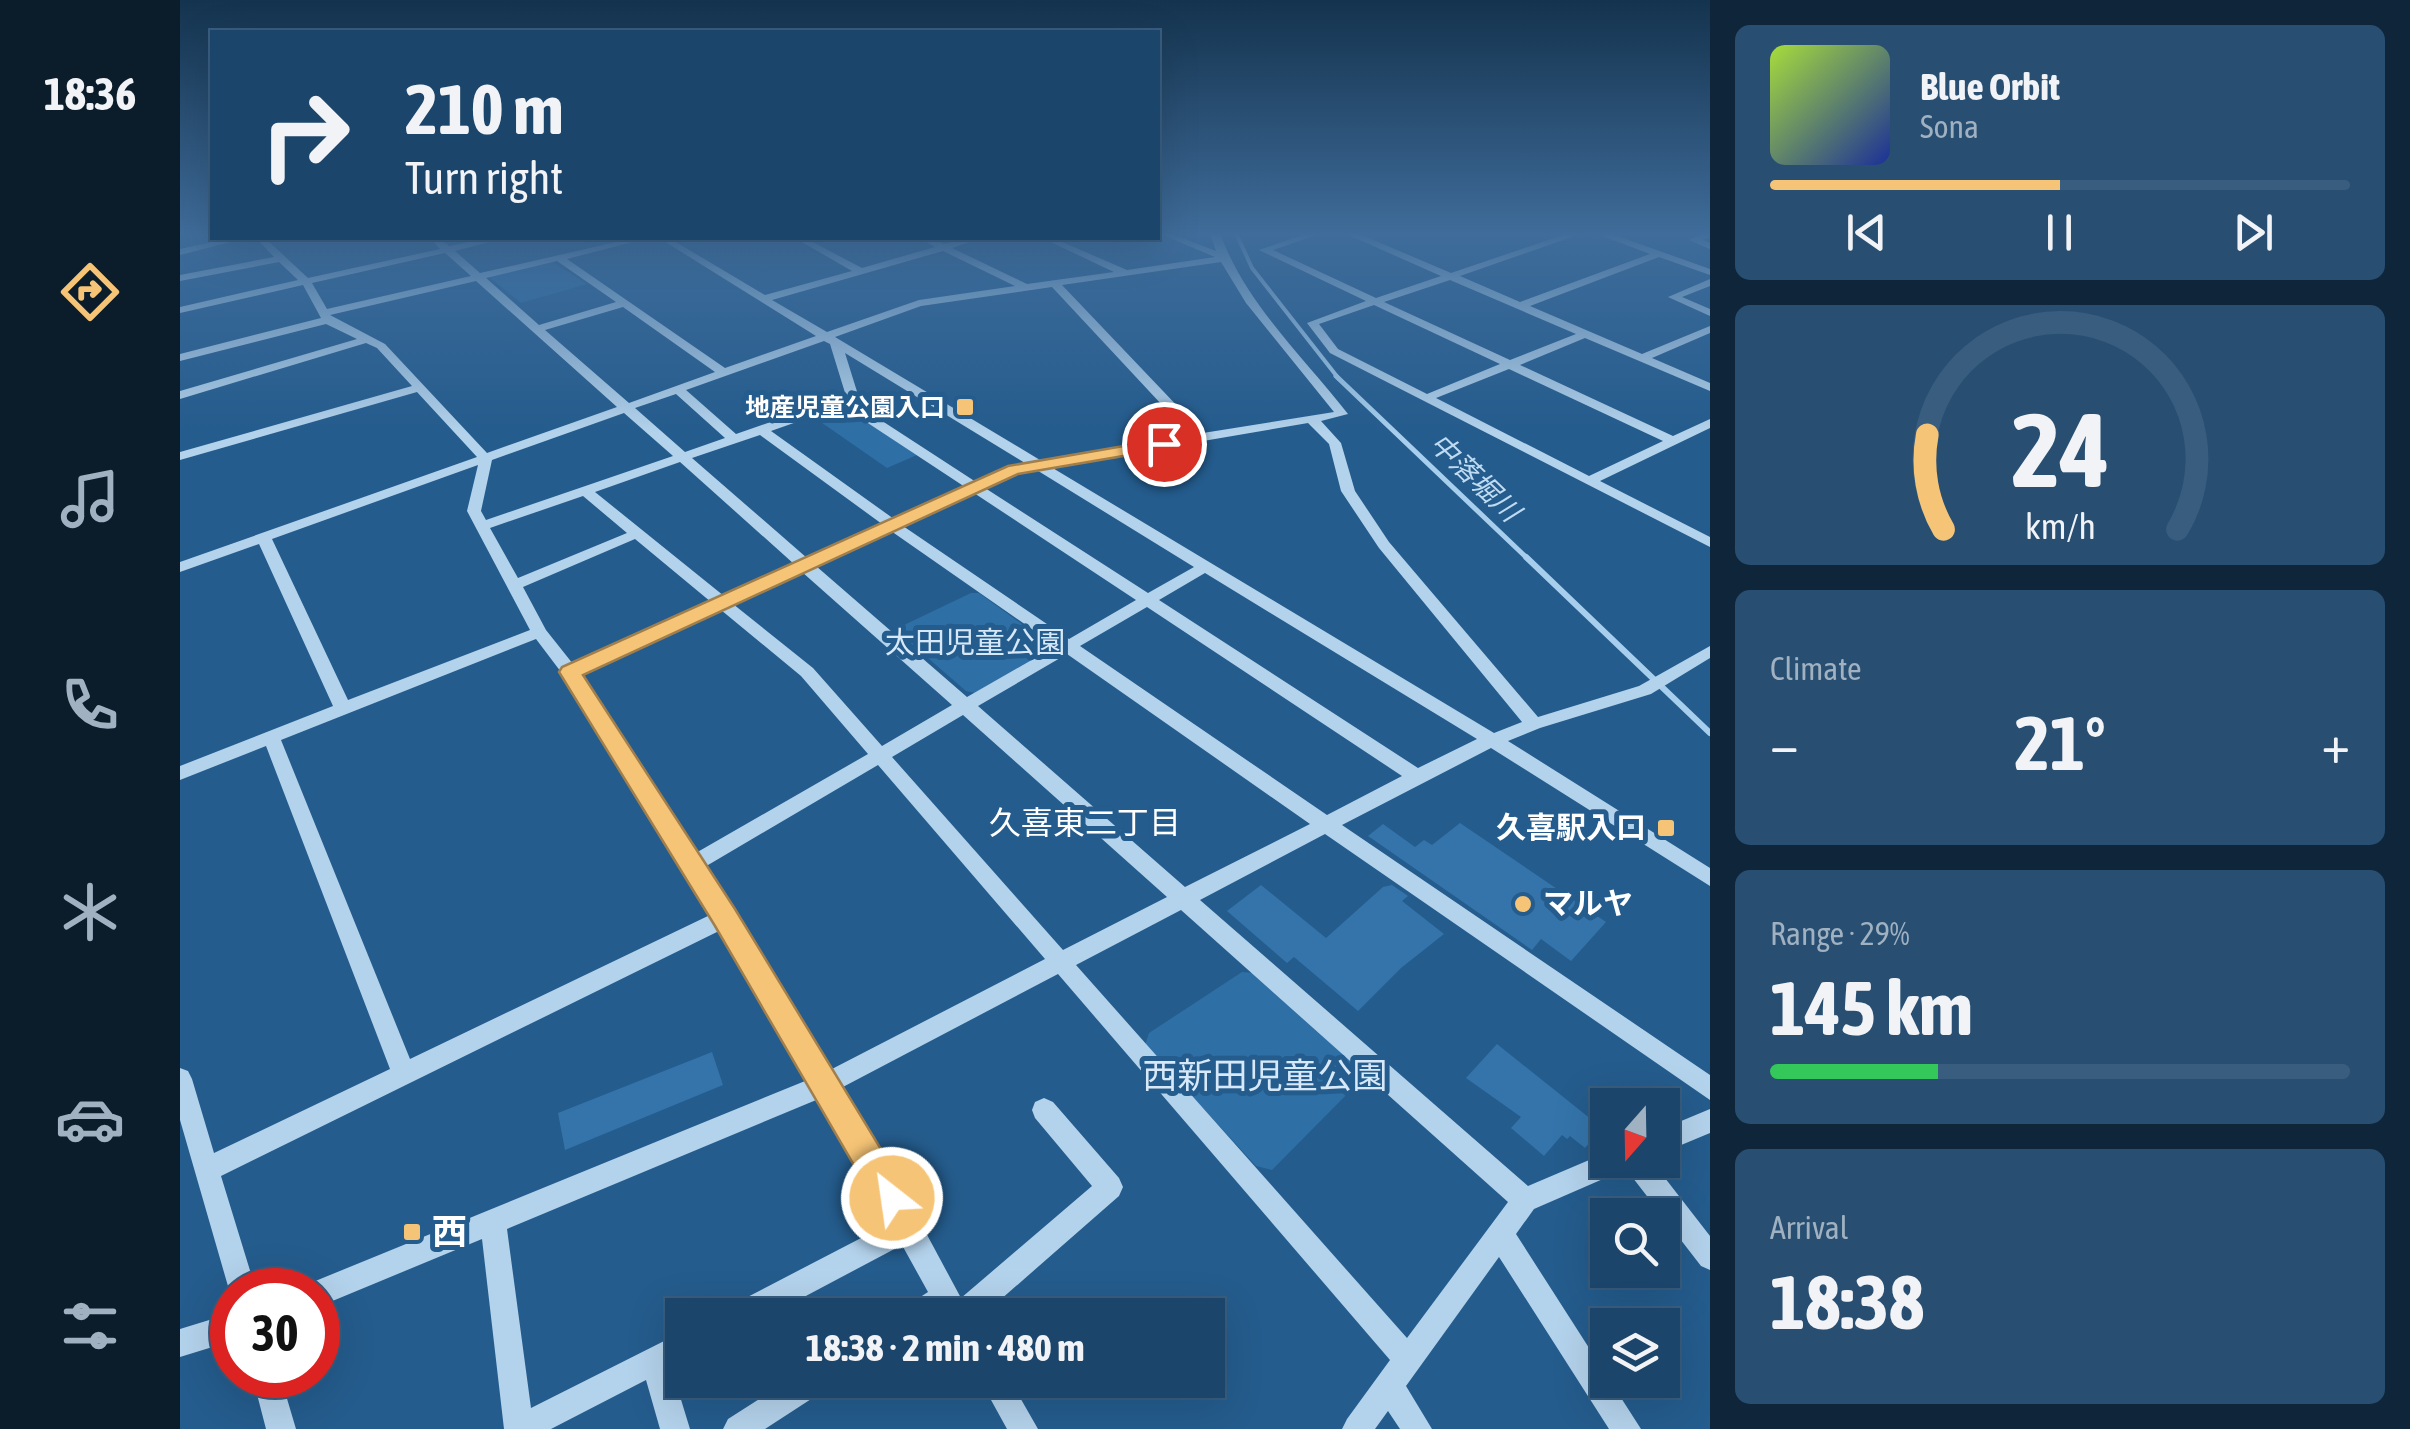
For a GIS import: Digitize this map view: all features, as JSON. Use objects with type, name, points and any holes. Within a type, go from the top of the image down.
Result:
[{"type":"street","points":[[180,310],[226,300]]},
{"type":"street","points":[[316,300],[326,317],[381,346],[486,459]]},
{"type":"street","points":[[180,358],[390,300]]},
{"type":"street","points":[[504,300],[1526,1200]]},
{"type":"street","points":[[620,300],[726,374]]},
{"type":"street","points":[[767,300],[1492,740],[1710,878]]},
{"type":"street","points":[[180,567],[832,339],[919,303],[945,300]]},
{"type":"street","points":[[1070,300],[1200,438]]},
{"type":"street","points":[[570,672],[1014,470],[1342,414],[1288,352],[1252,300]]},
{"type":"street","points":[[1367,300],[1674,441]]},
{"type":"street","points":[[1379,300],[1312,323],[1334,351],[1710,543]]},
{"type":"street","points":[[1506,300],[1708,384]]},
{"type":"street","points":[[1520,306],[1537,300]]},
{"type":"street","points":[[1678,300],[1710,313]]},
{"type":"street","points":[[537,330],[625,303]]},
{"type":"street","points":[[1642,358],[1710,329]]},
{"type":"street","points":[[1427,398],[1586,334]]},
{"type":"street","points":[[483,526],[854,398],[832,339]]},
{"type":"street","points":[[180,395],[292,365],[364,340]]},
{"type":"street","points":[[180,456],[258,437],[422,387]]},
{"type":"street","points":[[679,390],[734,439]]},
{"type":"street","points":[[844,402],[1419,778]]},
{"type":"street","points":[[1311,419],[1335,444],[1348,491],[1384,545],[1534,724]]},
{"type":"street","points":[[1590,482],[1710,423]]},
{"type":"street","points":[[763,431],[895,527],[1710,1088]]},
{"type":"street","points":[[486,459],[474,510],[539,632],[570,672],[725,918],[949,1298]]},
{"type":"street","points":[[585,491],[807,672],[1408,1360]]},
{"type":"street","points":[[514,585],[636,534]]},
{"type":"street","points":[[264,538],[342,709]]},
{"type":"street","points":[[691,865],[1206,566]]},
{"type":"street","points":[[180,773],[539,632]]},
{"type":"street","points":[[340,1285],[826,1084],[1492,740],[1645,690],[1710,651]]},
{"type":"street","points":[[271,737],[404,1074]]},
{"type":"street","points":[[207,1170],[725,918]]},
{"type":"street","points":[[180,1078],[236,1268]]},
{"type":"street","points":[[969,1298],[1110,1188],[1044,1110]]},
{"type":"street","points":[[1680,1134],[1710,1122]]},
{"type":"street","points":[[1357,1429],[1526,1200],[1590,1172]]},
{"type":"street","points":[[1649,1178],[1710,1257]]},
{"type":"street","points":[[492,1223],[520,1429],[665,1355]]},
{"type":"street","points":[[774,1298],[909,1227]]},
{"type":"street","points":[[1500,1234],[1626,1429]]},
{"type":"street","points":[[180,1343],[210,1334]]},
{"type":"street","points":[[655,1360],[675,1429]]},
{"type":"street","points":[[1389,1386],[1416,1429]]},
{"type":"street","points":[[272,1398],[281,1429]]},
{"type":"street","points":[[738,1429],[787,1398]]},
{"type":"street","points":[[1005,1398],[1023,1429]]},
{"type":"green space","points":[[840,406],[917,455],[887,468],[812,416]]},
{"type":"green space","name":"太田児童公園","points":[[971,593],[979,593],[1051,645],[1049,651],[975,693],[966,691],[899,633],[902,626]]},
{"type":"green space","name":"西新田児童公園","points":[[1242,972],[1253,973],[1362,1069],[1361,1080],[1272,1170],[1256,1166],[1145,1045],[1149,1033]]},
{"type":"building","name":"マルヤ","points":[[1460,823],[1606,922],[1571,961],[1541,939],[1532,950],[1368,836],[1383,824],[1415,847],[1424,840],[1432,845]]},
{"type":"building","points":[[1261,885],[1326,938],[1383,887],[1392,885],[1408,896],[1402,901],[1444,934],[1401,968],[1358,1011],[1294,957],[1287,963],[1227,911]]},
{"type":"building","points":[[1497,1044],[1590,1118],[1590,1142],[1585,1148],[1570,1136],[1567,1139],[1562,1135],[1544,1156],[1511,1128],[1521,1117],[1466,1078]]},
{"type":"building","points":[[712,1052],[723,1085],[565,1150],[558,1113]]},
{"type":"waterway","name":"中落堀川","points":[[1277,300],[1339,378]]},
{"type":"waterway","name":"中落堀川","points":[[1339,378],[1529,560]]},
{"type":"waterway","name":"中落堀川","points":[[1526,557],[1710,733]]},
{"type":"place","name":"地産児童公園入口","points":[[965,407]]},
{"type":"place","name":"久喜駅入口","points":[[1666,828]]},
{"type":"place","name":"マルヤ","points":[[1523,904]]},
{"type":"place","name":"西","points":[[412,1232]]},
{"type":"district","name":"久喜東二丁目","points":[[1085,823]]},
{"type":"route","points":[[892,1198],[725,918],[570,672],[1014,470],[1164,444]]}]
